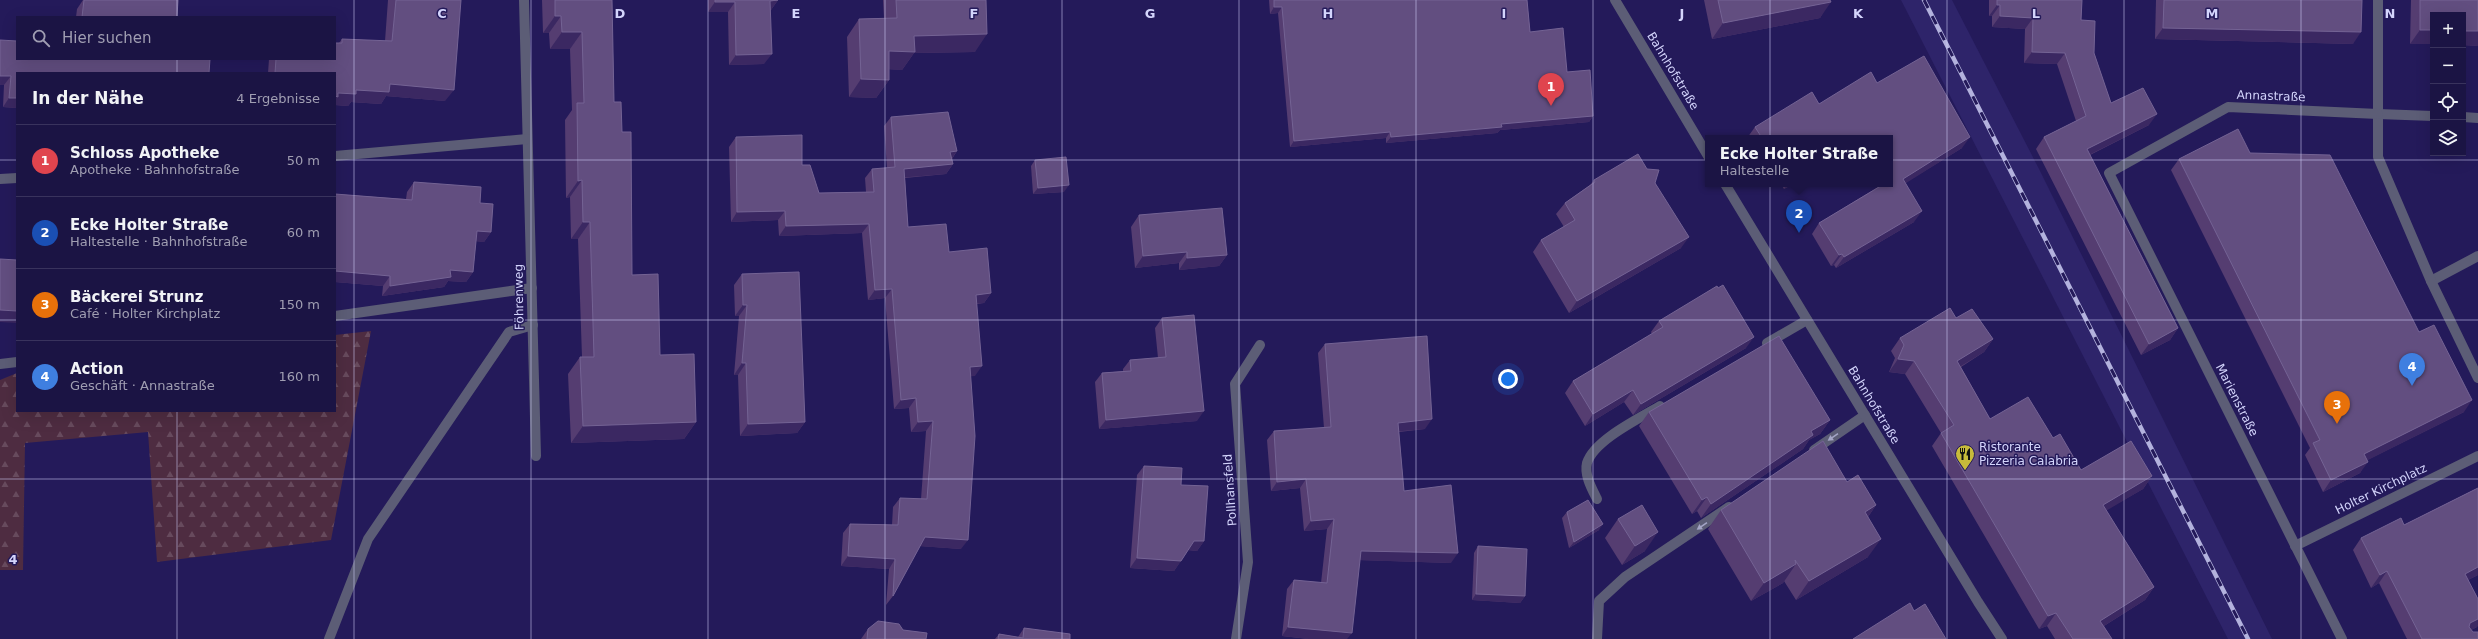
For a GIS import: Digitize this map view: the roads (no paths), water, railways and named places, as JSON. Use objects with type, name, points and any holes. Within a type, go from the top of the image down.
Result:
[{"type":"street","name":"Föhrenweg","points":[[524,0],[536,456]]},
{"type":"street","name":"Bahnhofstraße","points":[[1616,0],[1705,151]]},
{"type":"street","points":[[2378,0],[2378,157],[2431,281],[2478,378]]},
{"type":"street","name":"Annastraße","points":[[2109,173],[2228,107],[2430,116]]},
{"type":"street","points":[[2466,117],[2478,118]]},
{"type":"street","points":[[336,156],[527,138]]},
{"type":"street","name":"Marienstraße","points":[[2109,173],[2342,639]]},
{"type":"street","points":[[0,179],[16,178]]},
{"type":"street","name":"Bahnhofstraße","points":[[1727,187],[2002,639]]},
{"type":"street","points":[[2431,281],[2478,256]]},
{"type":"street","points":[[336,316],[532,288]]},
{"type":"street","points":[[1759,348],[1807,320]]},
{"type":"street","points":[[329,639],[368,539],[509,332],[533,325]]},
{"type":"street","name":"Pollhansfeld","points":[[1236,639],[1248,562],[1235,384],[1260,345]]},
{"type":"street","points":[[0,364],[16,362]]},
{"type":"street","points":[[1597,499],[1588,482],[1587,463],[1601,444],[1615,433],[1670,400]]},
{"type":"street","points":[[1807,455],[1865,415]]},
{"type":"street","name":"Holter Kirchplatz","points":[[2295,546],[2478,456]]},
{"type":"street","points":[[1597,639],[1599,601],[1625,577],[1736,503]]},
{"type":"railway","points":[[1924,0],[2248,639]]},
{"type":"place","name":"Schloss Apotheke","points":[[1551,106]]},
{"type":"place","name":"Ecke Holter Straße","points":[[1799,233]]},
{"type":"place","name":"Action","points":[[2412,386]]},
{"type":"place","name":"Bäckerei Strunz","points":[[2337,424]]},
{"type":"place","name":"Ristorante Pizzeria Calabria","points":[[1965,471]]}]
